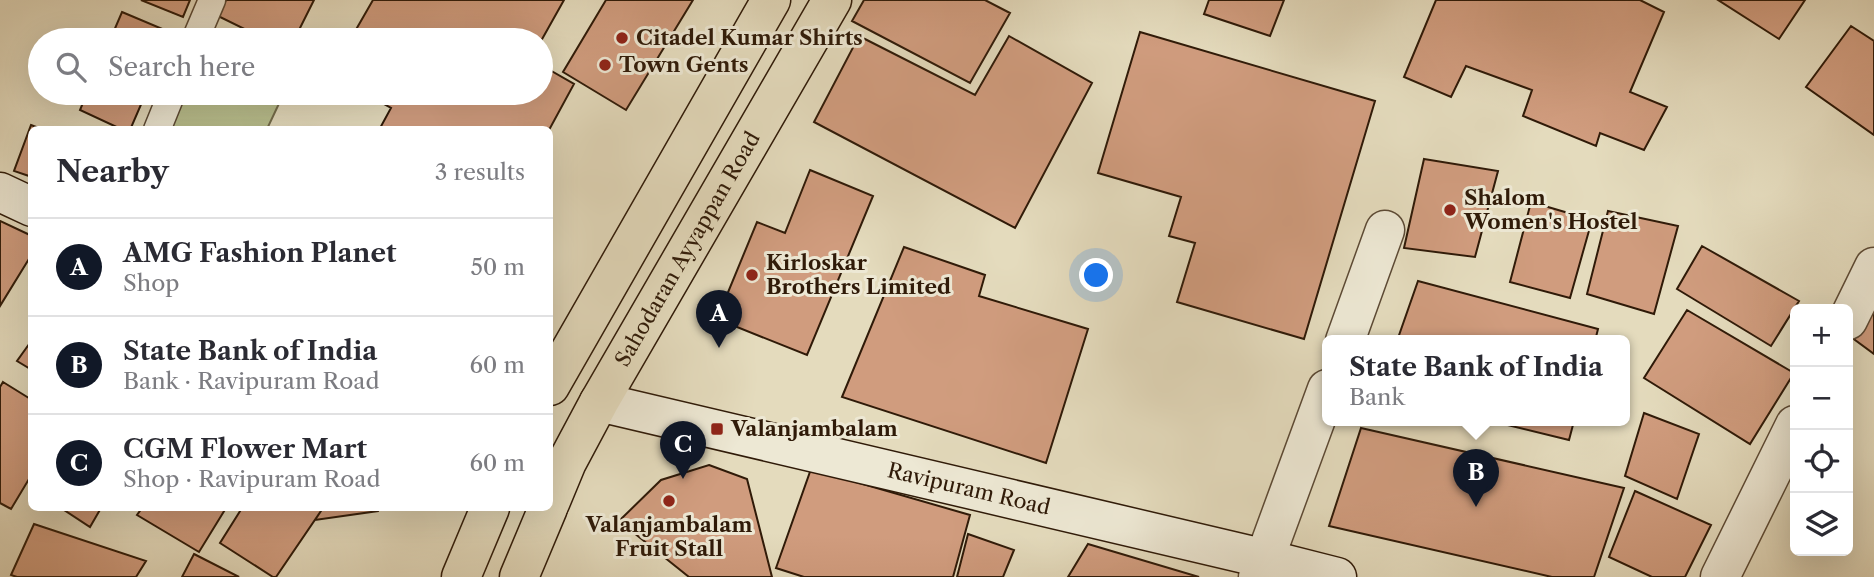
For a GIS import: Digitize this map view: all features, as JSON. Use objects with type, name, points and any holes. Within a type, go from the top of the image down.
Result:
[{"type":"main road","points":[[553,381],[771,0]]},
{"type":"main road","name":"Sahodaran Ayyappan Road","points":[[553,495],[567,462],[599,402],[832,0]]},
{"type":"main road","points":[[0,192],[28,205]]},
{"type":"main road","points":[[1347,335],[1385,230]]},
{"type":"main road","points":[[1853,310],[1874,267]]},
{"type":"main road","name":"Ravipuram Road","points":[[599,402],[1262,568],[1337,577]]},
{"type":"main road","points":[[1262,568],[1322,403]]},
{"type":"main road","points":[[1720,577],[1793,430]]},
{"type":"main road","points":[[461,577],[490,511]]},
{"type":"main road","name":"Sahodaran Ayyappan Road","points":[[519,577],[546,511]]},
{"type":"lane","points":[[200,28],[212,0]]},
{"type":"lane","points":[[159,126],[168,105]]},
{"type":"green space","points":[[180,105],[278,105],[268,126],[171,126]]},
{"type":"building","points":[[141,0],[190,0],[183,17]]},
{"type":"building","points":[[226,0],[314,0],[300,28],[242,28],[218,16]]},
{"type":"building","points":[[373,0],[564,0],[548,28],[357,28]]},
{"type":"building","points":[[606,0],[693,0],[626,110],[563,72]]},
{"type":"building","points":[[864,0],[985,0],[1010,13],[970,83],[852,21]]},
{"type":"building","points":[[1209,0],[1284,0],[1270,36],[1204,14]]},
{"type":"building","points":[[1436,0],[1640,0],[1664,12],[1630,92],[1667,107],[1644,150],[1600,133],[1596,146],[1523,116],[1532,90],[1466,66],[1451,97],[1404,77]]},
{"type":"building","points":[[1718,0],[1805,0],[1779,39]]},
{"type":"building","points":[[122,12],[160,28],[115,28]]},
{"type":"building","points":[[1851,26],[1874,41],[1874,135],[1806,87]]},
{"type":"building","points":[[1140,32],[1375,101],[1304,339],[1177,302],[1195,243],[1169,236],[1181,197],[1098,173]]},
{"type":"building","points":[[859,36],[975,95],[1009,36],[1092,83],[1015,228],[814,122]]},
{"type":"building","points":[[553,72],[574,84],[551,126],[381,126],[391,108],[386,105],[553,105]]},
{"type":"building","points":[[82,105],[141,105],[132,126],[114,126],[80,110]]},
{"type":"building","points":[[28,133],[28,176],[14,171]]},
{"type":"building","name":"Shalom Women's Hostel","points":[[1424,159],[1498,171],[1475,257],[1404,248]]},
{"type":"building","points":[[810,170],[873,196],[807,355],[717,319],[757,222],[785,233]]},
{"type":"building","points":[[1531,202],[1592,220],[1570,298],[1510,282]]},
{"type":"building","points":[[1608,211],[1678,226],[1654,314],[1587,294]]},
{"type":"building","points":[[0,221],[28,234],[28,260],[0,306]]},
{"type":"building","points":[[1702,246],[1799,301],[1797,304],[1790,304],[1790,315],[1771,346],[1677,289]]},
{"type":"building","points":[[904,247],[985,275],[979,296],[1088,329],[1046,463],[842,397]]},
{"type":"building","points":[[1418,281],[1598,329],[1596,335],[1399,335]]},
{"type":"building","points":[[1874,304],[1874,354],[1853,338],[1853,334]]},
{"type":"building","points":[[1687,310],[1790,371],[1790,379],[1750,444],[1644,378]]},
{"type":"building","points":[[28,346],[28,368],[17,361]]},
{"type":"building","points":[[3,382],[28,398],[28,481],[11,509],[0,503],[0,387]]},
{"type":"building","points":[[1644,413],[1699,434],[1677,499],[1625,476]]},
{"type":"building","points":[[1512,426],[1573,426],[1569,440]]},
{"type":"building","points":[[1361,428],[1624,488],[1594,577],[1552,577],[1329,526]]},
{"type":"building","points":[[709,465],[747,479],[772,577],[689,577],[619,521],[661,480]]},
{"type":"building","points":[[811,469],[970,515],[953,577],[804,577],[776,568]]},
{"type":"building","points":[[1635,491],[1711,525],[1685,577],[1652,577],[1609,557]]},
{"type":"building","points":[[66,511],[99,511],[90,527]]},
{"type":"building","points":[[140,511],[224,511],[199,552],[137,515]]},
{"type":"building","points":[[240,511],[321,511],[276,577],[220,543]]},
{"type":"building","points":[[321,511],[378,511],[315,520]]},
{"type":"building","points":[[34,524],[146,561],[136,577],[11,575]]},
{"type":"building","points":[[968,534],[1014,550],[1003,577],[957,577]]},
{"type":"building","points":[[1088,544],[1199,577],[1068,577]]},
{"type":"building","points":[[194,554],[239,577],[182,577]]},
{"type":"place","name":"Citadel Kumar Shirts","points":[[622,38]]},
{"type":"place","name":"Town Gents","points":[[605,65]]},
{"type":"place","name":"Shalom Women's Hostel","points":[[1450,210]]},
{"type":"place","name":"Kirloskar Brothers Limited","points":[[752,275]]},
{"type":"place","name":"AMG Fashion Planet","points":[[719,348]]},
{"type":"place","name":"Valanjambalam","points":[[717,429]]},
{"type":"place","name":"CGM Flower Mart","points":[[683,479]]},
{"type":"place","name":"Valanjambalam Fruit Stall","points":[[669,501]]},
{"type":"place","name":"State Bank of India","points":[[1476,507]]}]
